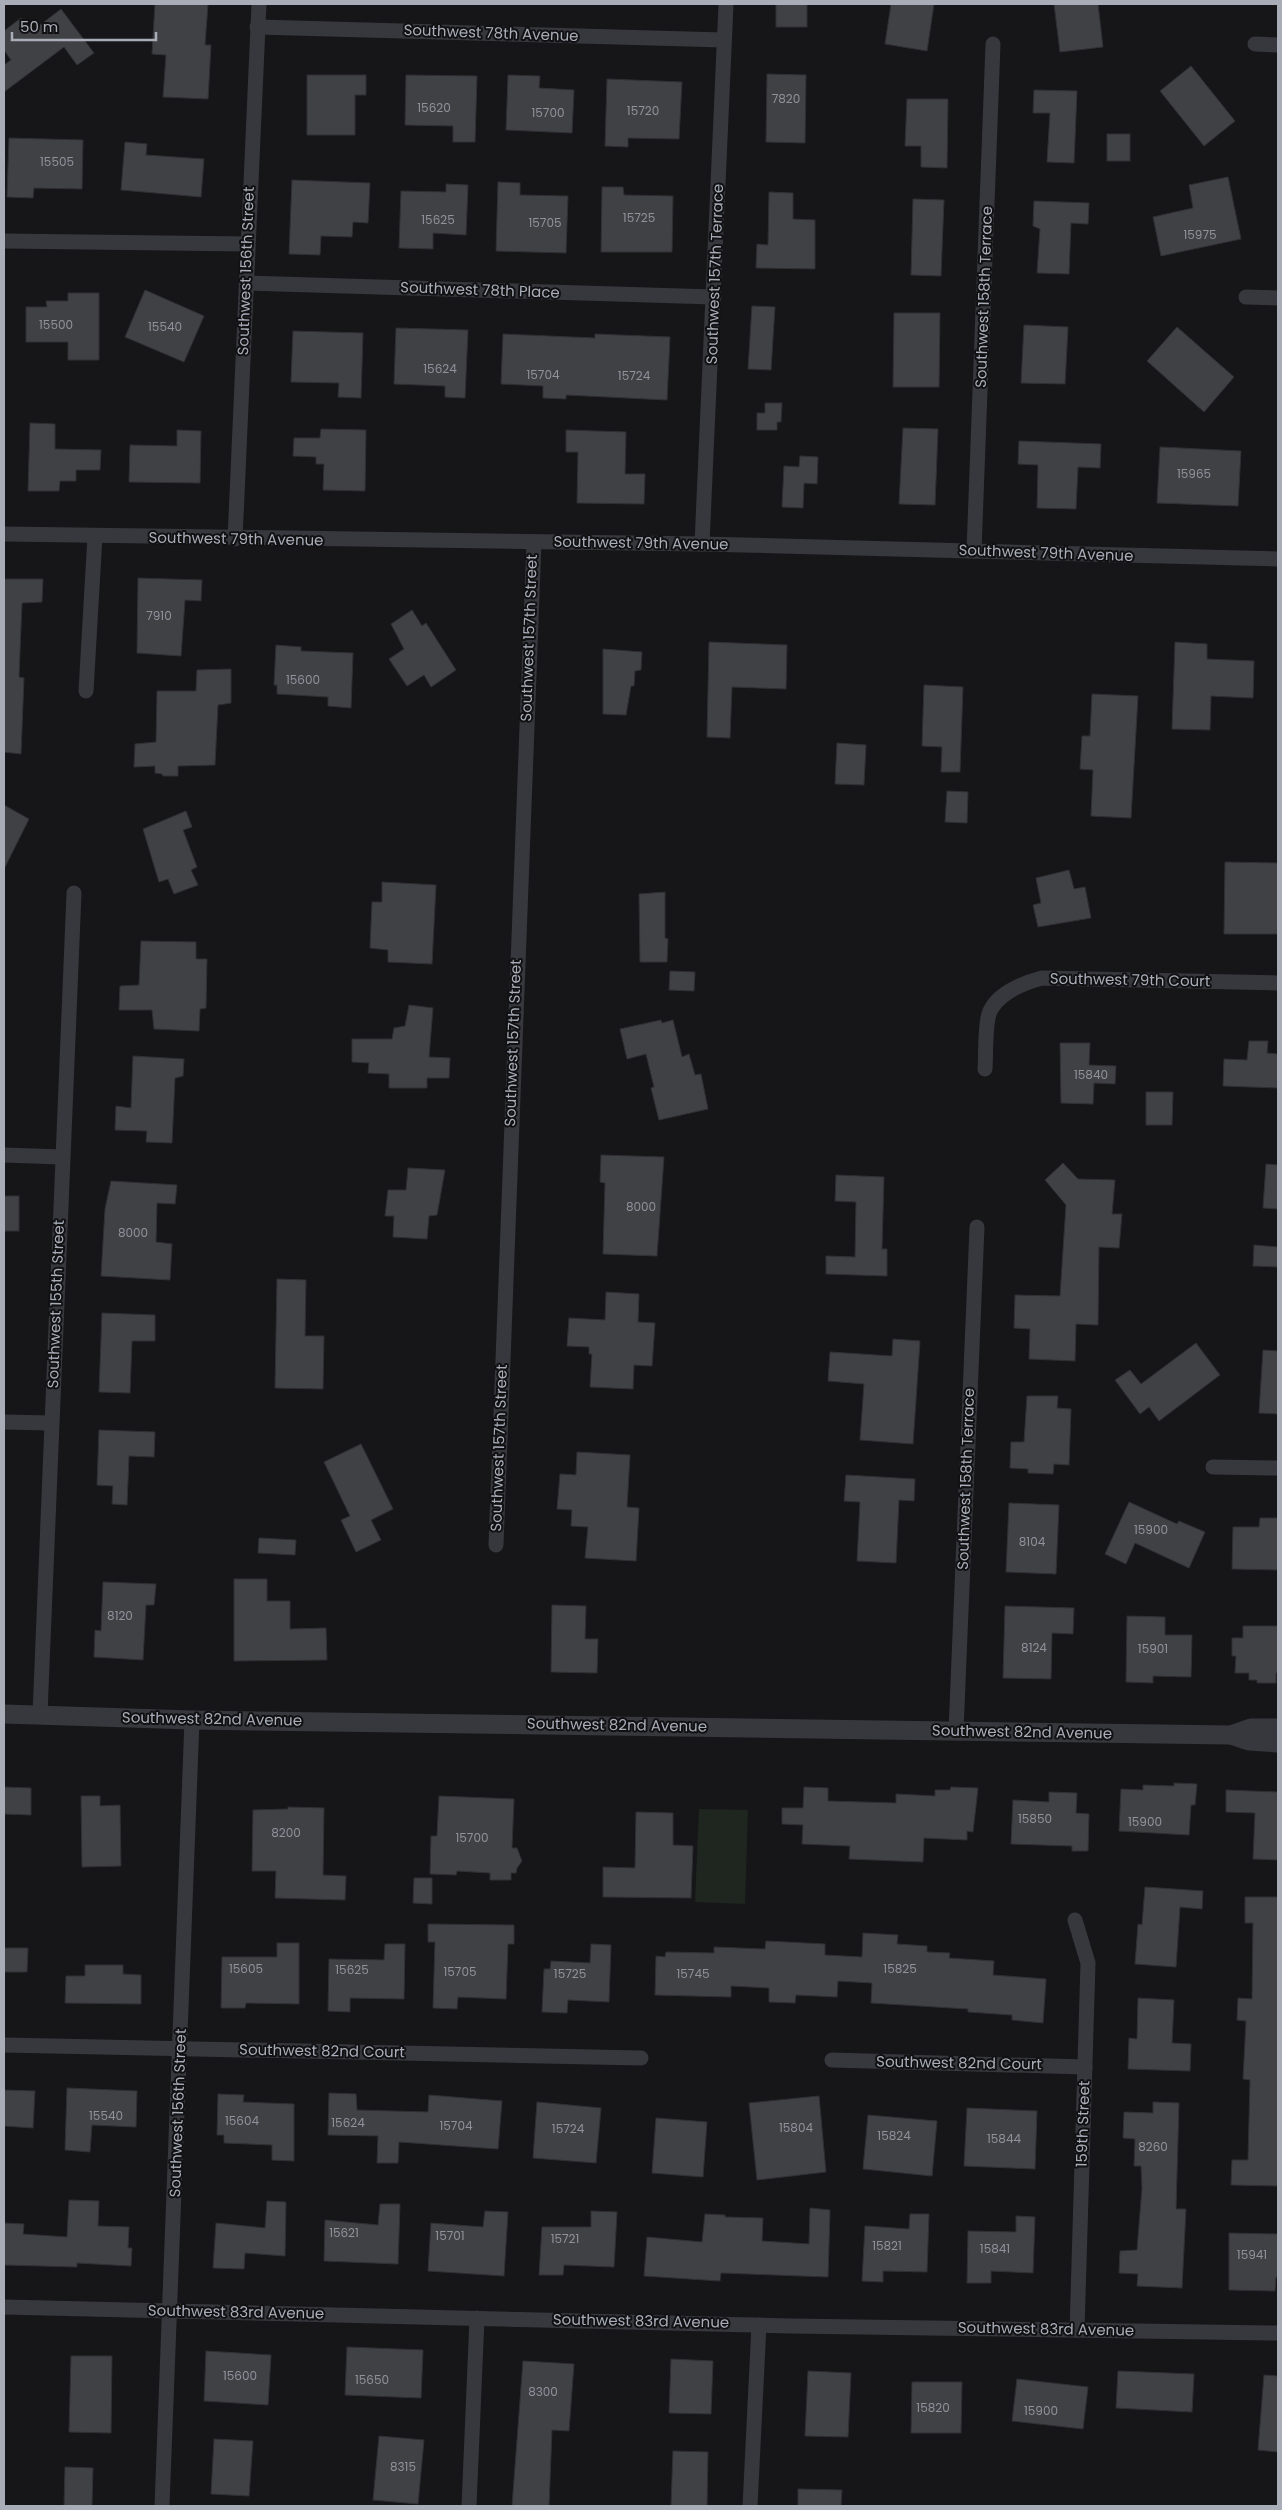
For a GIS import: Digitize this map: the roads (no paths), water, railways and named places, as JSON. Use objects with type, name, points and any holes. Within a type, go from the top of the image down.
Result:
[{"type":"street","name":"Southwest 156th Street","points":[[235,539],[259,4]]},
{"type":"street","name":"Southwest 157th Terrace","points":[[702,544],[726,4]]},
{"type":"street","name":"Southwest 78th Avenue","points":[[258,26],[724,40]]},
{"type":"street","name":"Southwest 158th Terrace","points":[[974,551],[993,44]]},
{"type":"street","points":[[1255,44],[1278,45]]},
{"type":"street","points":[[4,241],[247,244]]},
{"type":"street","name":"Southwest 78th Place","points":[[246,283],[714,297]]},
{"type":"street","points":[[1246,297],[1278,298]]},
{"type":"street","name":"Southwest 79th Avenue","points":[[4,534],[235,539],[702,544],[1278,559]]},
{"type":"street","points":[[86,691],[95,536]]},
{"type":"street","name":"Southwest 157th Street","points":[[496,1544],[534,542]]},
{"type":"street","name":"Southwest 155th Street","points":[[40,1714],[74,893]]},
{"type":"street","name":"Southwest 79th Court","points":[[985,1068],[988,1016],[996,1004],[1027,982],[1042,978],[1278,983]]},
{"type":"street","points":[[4,1156],[62,1158]]},
{"type":"street","name":"Southwest 158th Terrace","points":[[956,1731],[977,1227]]},
{"type":"street","points":[[4,1422],[51,1423]]},
{"type":"street","points":[[1213,1467],[1278,1468]]},
{"type":"street","name":"Southwest 82nd Avenue","points":[[4,1714],[192,1720],[676,1725],[1231,1735],[1249,1741],[1278,1743]]},
{"type":"street","name":"Southwest 156th Street","points":[[162,2506],[192,1720]]},
{"type":"street","name":"Southwest 82nd Avenue","points":[[1231,1735],[1251,1728],[1278,1728]]},
{"type":"street","name":"159th Street","points":[[1075,1920],[1088,1964],[1077,2330]]},
{"type":"street","name":"Southwest 82nd Court","points":[[4,2044],[641,2058]]},
{"type":"street","name":"Southwest 82nd Court","points":[[832,2060],[1085,2067]]},
{"type":"street","name":"Southwest 83rd Avenue","points":[[4,2307],[758,2325],[1278,2333]]},
{"type":"street","points":[[469,2506],[477,2318]]},
{"type":"street","points":[[750,2506],[758,2325]]}]
